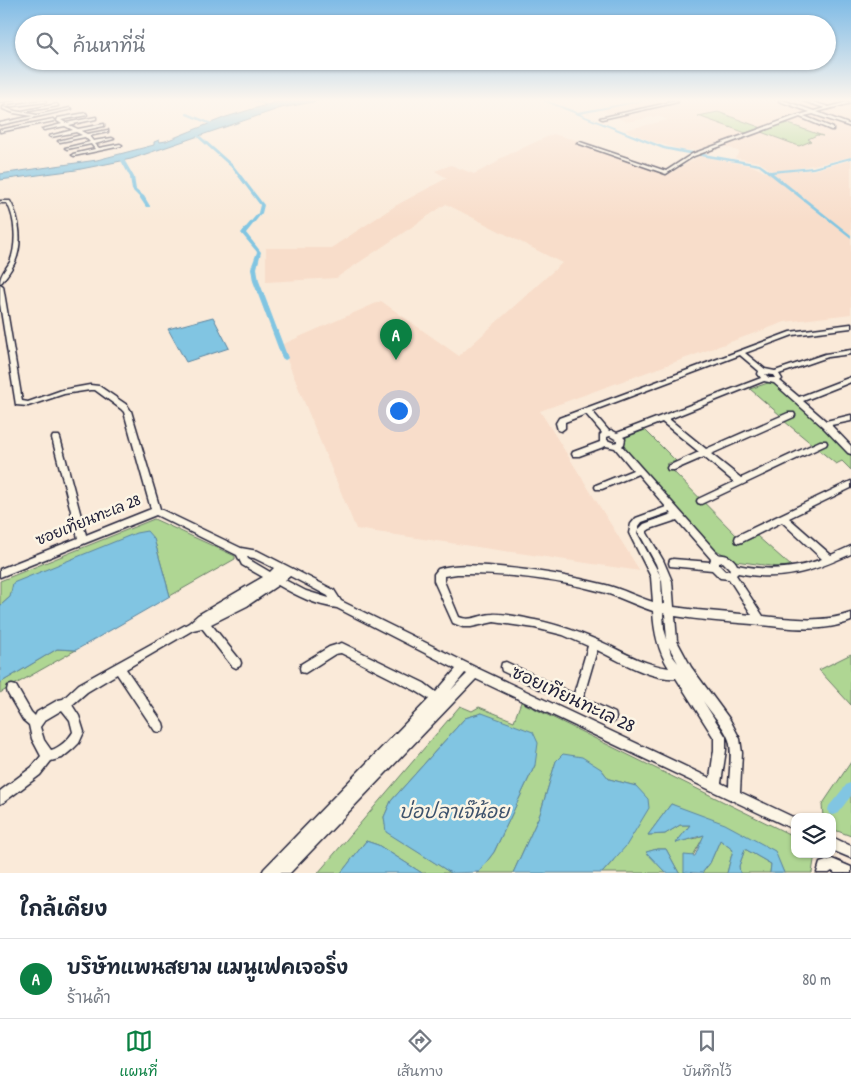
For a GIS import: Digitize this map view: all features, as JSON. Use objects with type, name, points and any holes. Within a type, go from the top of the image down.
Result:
[{"type":"street","points":[[92,141],[98,150]]},
{"type":"street","points":[[67,148],[102,141]]},
{"type":"street","points":[[579,142],[666,173],[701,152],[732,141]]},
{"type":"street","points":[[74,155],[120,144]]},
{"type":"street","points":[[0,202],[8,202],[11,206],[16,242],[14,258],[0,281]]},
{"type":"street","points":[[0,286],[20,403],[28,404],[82,387],[92,387],[97,388],[124,406],[156,510]]},
{"type":"street","points":[[561,428],[560,423],[562,420],[740,352],[800,331],[851,326]]},
{"type":"street","points":[[740,352],[764,375]]},
{"type":"street","points":[[588,411],[607,434],[618,436],[664,419],[764,375],[776,377],[827,355],[851,352]]},
{"type":"street","points":[[776,377],[798,400],[826,424],[851,451]]},
{"type":"street","points":[[798,400],[851,379]]},
{"type":"street","points":[[671,468],[791,415]]},
{"type":"street","points":[[826,424],[851,418]]},
{"type":"street","points":[[664,419],[740,482]]},
{"type":"street","points":[[605,443],[603,436],[607,434]]},
{"type":"street","points":[[617,446],[621,442],[618,436]]},
{"type":"street","points":[[56,438],[83,540]]},
{"type":"street","points":[[576,454],[605,443],[617,446],[675,512],[716,563],[723,575],[733,571],[771,574],[788,573],[830,560],[851,550]]},
{"type":"street","points":[[701,501],[823,443]]},
{"type":"street","points":[[599,487],[638,471]]},
{"type":"street","points":[[739,539],[851,484]]},
{"type":"street","name":"ซอยเทียนทะเล 28","points":[[0,573],[156,510],[240,552],[255,554],[285,569],[331,593],[338,604]]},
{"type":"street","points":[[675,512],[639,527],[635,538],[656,577],[661,639],[667,656],[726,724],[734,739],[736,753],[734,794]]},
{"type":"street","points":[[783,518],[830,560]]},
{"type":"street","points":[[639,527],[665,574],[672,642],[682,672],[720,737],[716,786]]},
{"type":"street","name":"ซอยเทียนทะเล 28","points":[[240,552],[245,562],[275,578],[327,603],[338,604],[470,670],[791,822]]},
{"type":"street","points":[[673,563],[716,563],[727,560],[760,620]]},
{"type":"street","points":[[35,724],[50,709],[64,705],[83,688],[275,578],[285,569]]},
{"type":"street","points":[[682,672],[666,673],[647,667],[564,631],[494,618],[462,623],[456,620],[439,574],[447,570],[516,574],[608,590],[657,608],[720,618],[821,625],[851,617]]},
{"type":"street","points":[[203,620],[236,663]]},
{"type":"street","points":[[577,701],[594,644]]},
{"type":"street","points":[[305,668],[333,650],[342,648],[420,687],[442,701]]},
{"type":"street","points":[[506,667],[611,718]]},
{"type":"street","points":[[119,668],[158,727]]},
{"type":"street","points":[[268,873],[304,842],[374,772],[470,670]]},
{"type":"street","points":[[12,690],[27,716],[35,724],[36,737],[49,755],[55,756],[77,738],[79,732],[77,722],[64,705]]},
{"type":"street","points":[[720,737],[734,739]]},
{"type":"street","points":[[0,798],[36,771],[49,755]]},
{"type":"street","points":[[282,873],[304,842]]},
{"type":"street","points":[[836,845],[851,852]]},
{"type":"street","points":[[823,873],[824,867],[832,865],[849,873]]},
{"type":"shaded area","points":[[538,141],[578,141],[669,174],[700,156],[753,166],[765,172],[813,170],[851,160],[851,314],[785,322],[540,411],[640,571],[356,529],[281,345],[381,301],[459,356],[562,263],[446,204],[336,278],[266,282],[266,248],[331,248],[395,206],[447,178],[435,171],[451,165],[474,174],[496,163],[499,159]]},
{"type":"shaded area","points":[[651,141],[851,141],[851,157],[794,169],[772,171],[759,162],[735,158],[740,152],[724,146],[685,151]]},
{"type":"green space","points":[[785,141],[811,141],[799,146]]},
{"type":"green space","points":[[771,382],[827,429],[851,456],[851,470],[842,461],[836,464],[784,421],[780,415],[750,389]]},
{"type":"green space","points":[[645,430],[676,461],[666,464],[743,542],[757,536],[791,566],[778,567],[735,561],[713,548],[626,451],[624,438]]},
{"type":"green space","points":[[154,519],[235,556],[235,559],[170,596],[154,539],[10,597],[0,606],[0,581]]},
{"type":"green space","points":[[57,649],[76,650],[0,693],[0,683]]},
{"type":"green space","points":[[851,654],[851,705],[819,670]]},
{"type":"green space","points":[[521,702],[791,835],[791,858],[814,858],[812,873],[784,873],[774,851],[671,804],[648,835],[665,834],[680,825],[690,825],[677,842],[697,838],[705,834],[684,872],[686,873],[679,873],[666,849],[657,849],[647,852],[666,873],[602,873],[613,861],[636,786],[609,779],[601,769],[556,761],[540,814],[513,873],[476,873],[479,872],[494,852],[535,765],[482,713],[465,718],[391,801],[384,817],[387,832],[451,873],[422,873],[378,845],[366,841],[341,873],[318,873],[460,706],[472,711],[479,707],[514,721]]},
{"type":"green space","points":[[851,762],[851,836],[836,830],[836,813],[823,813],[822,805]]},
{"type":"green space","points":[[720,840],[733,850],[727,873],[702,873],[710,863]]},
{"type":"green space","points":[[745,849],[771,864],[770,873],[740,873],[739,866]]},
{"type":"water","points":[[157,141],[185,141],[131,159],[76,170],[0,180],[0,174],[97,160],[154,145],[154,142]]},
{"type":"water","points":[[213,317],[229,348],[186,362],[168,329]]},
{"type":"water","points":[[147,531],[154,539],[170,596],[76,650],[57,649],[0,683],[0,606],[10,597],[13,583],[136,533]]},
{"type":"water","name":"บ่อปลาเจ๊น้อย","points":[[482,713],[533,732],[538,743],[535,765],[494,852],[479,872],[451,873],[386,832],[384,817],[391,801],[465,718]]},
{"type":"water","points":[[563,754],[582,757],[601,769],[609,779],[636,786],[648,799],[649,808],[626,846],[602,873],[513,873],[540,814],[556,761]]},
{"type":"water","points":[[671,804],[725,824],[775,851],[784,873],[770,873],[771,864],[745,849],[739,866],[740,873],[727,873],[733,850],[720,840],[710,863],[702,873],[684,872],[684,855],[695,856],[704,835],[676,843],[690,825],[680,825],[665,834],[648,835]]},
{"type":"water","points":[[366,841],[378,845],[422,873],[341,873]]},
{"type":"water","points":[[666,849],[679,873],[666,873],[646,852]]},
{"type":"waterway","points":[[204,141],[233,167],[262,205],[260,213],[243,233],[259,252],[254,268],[256,281],[285,358]]},
{"type":"waterway","points":[[646,141],[664,148],[682,152],[760,165],[851,237]]},
{"type":"waterway","points":[[121,157],[132,177],[134,190],[148,206]]},
{"type":"waterway","points":[[770,172],[813,168],[851,158]]},
{"type":"waterway","points":[[833,810],[851,788]]},
{"type":"place","name":"บริษัทแพนสยาม แมนูเฟคเจอริ่ง","points":[[396,360]]}]
